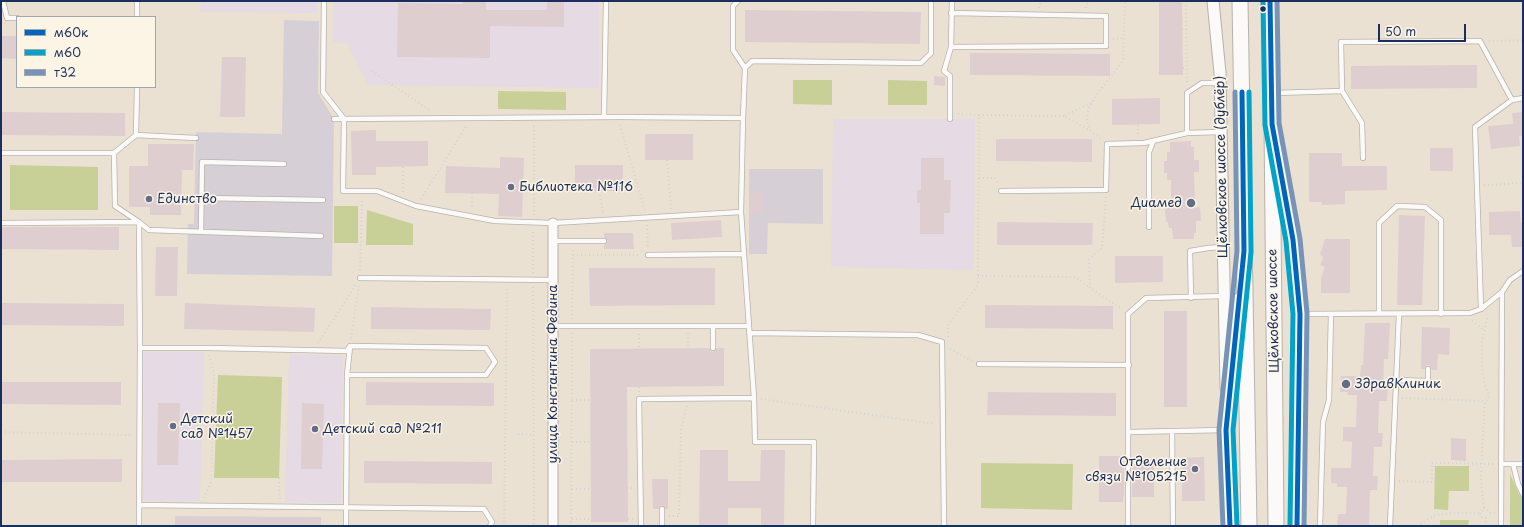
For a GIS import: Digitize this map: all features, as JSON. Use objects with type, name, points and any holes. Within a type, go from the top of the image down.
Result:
[{"type":"main road","points":[[1240,1],[1249,526]]},
{"type":"main road","name":"Щёлковское шоссе","points":[[1270,1],[1276,526]]},
{"type":"main road","points":[[1272,124],[1293,240],[1300,314],[1297,526]]},
{"type":"main road","points":[[1226,430],[1244,251]]},
{"type":"main road","name":"Щёлковское шоссе (дублёр)","points":[[1226,430],[1230,526]]},
{"type":"street","name":"Щёлковское шоссе (дублёр)","points":[[1213,1],[1220,83],[1222,132],[1226,430]]},
{"type":"street","name":"улица Константина Федина","points":[[553,223],[553,526]]},
{"type":"lane","points":[[3,1],[7,18],[16,18]]},
{"type":"lane","points":[[137,1],[137,16]]},
{"type":"lane","points":[[324,1],[323,92],[344,119],[343,190],[377,191],[416,206],[495,221],[553,223],[740,212]]},
{"type":"lane","points":[[604,117],[606,1]]},
{"type":"lane","points":[[738,1],[733,6],[733,50],[745,68],[740,212],[754,398],[755,442],[814,442],[813,526]]},
{"type":"lane","points":[[745,68],[752,61],[921,63],[931,54],[931,1]]},
{"type":"lane","points":[[950,119],[950,76],[944,71],[951,46],[952,1]]},
{"type":"lane","points":[[951,46],[1106,46],[1106,16],[952,13]]},
{"type":"lane","points":[[1363,158],[1362,123],[1342,92],[1341,42],[1480,41],[1512,100]]},
{"type":"lane","points":[[1187,133],[1187,93],[1202,83],[1220,83]]},
{"type":"lane","points":[[136,88],[136,135]]},
{"type":"lane","points":[[1271,92],[1342,92]]},
{"type":"lane","points":[[1483,307],[1475,127],[1512,100],[1523,98]]},
{"type":"lane","points":[[334,119],[440,117],[743,118]]},
{"type":"lane","points":[[1001,191],[1106,190],[1107,144],[1153,142],[1187,133],[1222,132]]},
{"type":"lane","points":[[1,153],[114,154],[136,135],[196,138]]},
{"type":"lane","points":[[1149,227],[1149,152],[1153,142]]},
{"type":"lane","points":[[114,154],[116,206],[149,230],[321,236]]},
{"type":"lane","points":[[201,232],[202,162],[284,164]]},
{"type":"lane","points":[[201,198],[323,200]]},
{"type":"lane","points":[[1379,314],[1379,223],[1397,206],[1425,207],[1441,220],[1441,314]]},
{"type":"lane","points":[[1,223],[139,222]]},
{"type":"lane","points":[[139,222],[139,526]]},
{"type":"lane","points":[[553,241],[604,241]]},
{"type":"lane","points":[[1191,298],[1190,251],[1224,247]]},
{"type":"lane","points":[[648,255],[744,254]]},
{"type":"lane","points":[[1300,314],[1470,313],[1483,307],[1502,292],[1510,280],[1523,271]]},
{"type":"lane","points":[[360,278],[554,280]]},
{"type":"lane","points":[[1501,526],[1502,292]]},
{"type":"lane","points":[[1128,526],[1128,314],[1146,298],[1224,296]]},
{"type":"lane","points":[[1320,526],[1323,422],[1329,400],[1331,314]]},
{"type":"lane","points":[[1390,526],[1399,314]]},
{"type":"lane","points":[[554,326],[749,326]]},
{"type":"lane","points":[[713,326],[713,348]]},
{"type":"lane","points":[[749,333],[918,335],[942,342],[944,526]]},
{"type":"lane","points":[[140,348],[347,351],[350,346]]},
{"type":"lane","points":[[347,375],[486,375],[495,362],[486,348],[350,346]]},
{"type":"lane","points":[[346,526],[347,375],[350,346]]},
{"type":"lane","points":[[979,364],[1128,365]]},
{"type":"lane","points":[[1396,380],[1428,381],[1428,370]]},
{"type":"lane","points":[[641,526],[639,399],[754,398]]},
{"type":"lane","points":[[1129,432],[1226,430]]},
{"type":"lane","points":[[1172,431],[1173,526]]},
{"type":"lane","points":[[1501,464],[1523,464]]},
{"type":"lane","points":[[1512,464],[1518,484],[1523,494]]},
{"type":"lane","points":[[139,505],[484,509],[492,522],[490,526]]},
{"type":"lane","points":[[662,509],[662,526]]},
{"type":"path","points":[[1091,131],[1086,115],[1091,103],[1123,61],[1125,1]]},
{"type":"path","points":[[1186,1],[1187,93]]},
{"type":"path","points":[[1182,29],[1187,29]]},
{"type":"path","points":[[1480,41],[1523,40]]},
{"type":"path","points":[[372,72],[440,117]]},
{"type":"path","points":[[950,113],[979,115],[1064,116],[1091,103]]},
{"type":"path","points":[[948,349],[948,325],[978,285],[979,115]]},
{"type":"path","points":[[1064,116],[1091,131],[1107,144]]},
{"type":"path","points":[[419,202],[472,117]]},
{"type":"path","points":[[534,117],[534,526]]},
{"type":"path","points":[[573,255],[648,255],[647,217],[618,117]]},
{"type":"path","points":[[668,160],[672,216]]},
{"type":"path","points":[[403,166],[403,195]]},
{"type":"path","points":[[979,178],[995,178]]},
{"type":"path","points":[[1477,186],[1523,182]]},
{"type":"path","points":[[1090,288],[1089,258],[1102,248],[1106,190]]},
{"type":"path","points":[[350,346],[360,278],[362,191]]},
{"type":"path","points":[[599,191],[604,220]]},
{"type":"path","points":[[472,194],[472,214]]},
{"type":"path","points":[[572,526],[573,241]]},
{"type":"path","points":[[978,276],[1076,277],[1128,314]]},
{"type":"path","points":[[318,351],[318,343],[360,278]]},
{"type":"path","points":[[504,526],[507,280]]},
{"type":"path","points":[[1480,513],[1484,508],[1481,480],[1485,400],[1488,399],[1489,395],[1484,382],[1482,364],[1482,342],[1487,318],[1483,307]]},
{"type":"path","points":[[1470,313],[1473,321],[1484,330]]},
{"type":"path","points":[[638,326],[639,349]]},
{"type":"path","points":[[688,326],[688,348]]},
{"type":"path","points":[[201,505],[212,482],[214,374],[207,348]]},
{"type":"path","points":[[942,349],[948,349],[979,364]]},
{"type":"path","points":[[1395,397],[1485,400]]},
{"type":"path","points":[[754,398],[943,426]]},
{"type":"path","points":[[662,516],[680,516],[681,430],[688,399]]},
{"type":"path","points":[[572,400],[590,400]]},
{"type":"path","points":[[1,432],[130,435]]},
{"type":"path","points":[[518,434],[534,435]]},
{"type":"path","points":[[572,442],[590,442]]},
{"type":"path","points":[[1392,480],[1432,482],[1432,463],[1501,464]]},
{"type":"path","points":[[279,478],[280,506]]},
{"type":"path","points":[[572,489],[590,489]]},
{"type":"path","points":[[1417,526],[1436,515],[1453,513],[1480,513]]},
{"type":"path","points":[[1480,513],[1481,517],[1486,518]]},
{"type":"path","points":[[1485,526],[1486,518],[1490,513]]},
{"type":"path","points":[[572,519],[590,519]]},
{"type":"shaded area","points":[[201,1],[318,1],[317,13],[200,12]]},
{"type":"shaded area","points":[[334,1],[599,1],[599,88],[368,85],[347,43],[333,42]]},
{"type":"shaded area","points":[[284,20],[319,21],[318,93],[334,119],[332,276],[187,274],[188,224],[194,224],[196,132],[282,134]]},
{"type":"shaded area","points":[[833,119],[975,119],[974,270],[831,267]]},
{"type":"shaded area","points":[[749,169],[823,169],[823,224],[768,223],[767,254],[749,254]]},
{"type":"shaded area","name":"Детский сад №1457","points":[[144,352],[204,352],[200,501],[143,501]]},
{"type":"shaded area","name":"Детский сад №211","points":[[289,354],[343,356],[341,503],[285,502]]},
{"type":"green space","points":[[793,80],[832,80],[832,105],[793,104]]},
{"type":"green space","points":[[888,80],[927,81],[927,105],[888,105]]},
{"type":"green space","points":[[498,91],[566,92],[566,110],[498,109]]},
{"type":"green space","points":[[10,165],[98,167],[98,210],[10,210]]},
{"type":"green space","points":[[334,206],[358,206],[358,243],[334,243]]},
{"type":"green space","points":[[367,210],[413,224],[413,245],[366,245]]},
{"type":"green space","points":[[218,375],[282,377],[279,478],[214,478]]},
{"type":"green space","points":[[981,463],[1073,464],[1072,510],[981,508]]},
{"type":"green space","points":[[1435,466],[1469,466],[1469,491],[1449,491],[1448,510],[1434,509]]},
{"type":"green space","points":[[1510,474],[1519,494],[1523,498],[1523,526],[1510,526]]},
{"type":"green space","points":[[1440,520],[1469,520],[1468,526],[1440,526]]},
{"type":"building","points":[[463,1],[486,1],[486,10],[547,10],[547,1],[564,1],[564,27],[490,26],[490,58],[397,57],[398,3],[463,4]]},
{"type":"building","points":[[1159,1],[1182,1],[1183,75],[1159,75]]},
{"type":"building","points":[[745,10],[921,12],[920,44],[745,42]]},
{"type":"building","points":[[1,36],[16,36],[16,59],[1,58]]},
{"type":"building","points":[[970,53],[1110,54],[1110,76],[970,75]]},
{"type":"building","points":[[222,57],[246,57],[245,117],[220,117]]},
{"type":"building","points":[[1477,65],[1477,88],[1351,89],[1351,66]]},
{"type":"building","points":[[934,76],[945,77],[945,86],[934,85]]},
{"type":"building","points":[[1160,98],[1160,124],[1112,125],[1112,99]]},
{"type":"building","points":[[1,112],[125,113],[125,136],[1,135]]},
{"type":"building","points":[[1523,112],[1523,136],[1519,136],[1520,146],[1491,149],[1488,126],[1513,124],[1512,113]]},
{"type":"building","points":[[376,130],[376,141],[428,141],[428,166],[376,167],[376,175],[352,175],[351,131]]},
{"type":"building","points":[[645,134],[693,134],[693,160],[645,160]]},
{"type":"building","points":[[996,139],[1092,139],[1092,162],[996,161]]},
{"type":"building","points":[[1191,141],[1191,147],[1194,147],[1194,160],[1199,160],[1199,172],[1194,172],[1195,208],[1200,207],[1201,221],[1196,221],[1196,233],[1194,233],[1194,239],[1173,239],[1172,228],[1169,228],[1168,222],[1166,222],[1165,208],[1168,208],[1168,201],[1171,200],[1171,180],[1167,180],[1167,173],[1164,173],[1164,161],[1167,161],[1167,152],[1170,152],[1170,142]]},
{"type":"building","points":[[148,144],[194,144],[193,170],[182,170],[181,215],[150,215],[150,207],[129,207],[129,166],[148,166]]},
{"type":"building","points":[[1430,148],[1453,148],[1453,171],[1430,171]]},
{"type":"building","points":[[1309,153],[1342,153],[1342,166],[1387,166],[1387,190],[1345,191],[1345,204],[1322,205],[1322,202],[1309,202]]},
{"type":"building","points":[[500,157],[524,158],[522,217],[498,216],[499,194],[445,193],[446,166],[500,168]]},
{"type":"building","points":[[921,158],[944,158],[944,180],[951,180],[950,213],[944,213],[944,234],[920,234],[920,203],[917,203],[917,190],[921,190]]},
{"type":"building","points":[[575,165],[623,165],[623,191],[575,191]]},
{"type":"building","points":[[764,192],[764,214],[750,214],[750,193]]},
{"type":"building","points":[[1520,211],[1521,223],[1523,223],[1523,247],[1512,247],[1511,235],[1489,235],[1489,212]]},
{"type":"building","points":[[1399,215],[1425,216],[1422,305],[1397,305]]},
{"type":"building","points":[[721,220],[722,237],[672,240],[671,223]]},
{"type":"building","points":[[997,222],[1093,223],[1092,245],[997,245]]},
{"type":"building","points":[[1,227],[119,227],[119,250],[1,249]]},
{"type":"building","points":[[604,233],[633,233],[634,249],[604,249],[604,245],[608,241],[604,237]]},
{"type":"building","points":[[1325,239],[1350,239],[1350,293],[1321,293],[1321,278],[1325,267],[1320,265],[1323,258],[1320,254]]},
{"type":"building","points":[[156,247],[178,247],[177,296],[155,296]]},
{"type":"building","points":[[1115,256],[1163,256],[1163,282],[1115,283]]},
{"type":"building","points":[[589,268],[715,268],[715,305],[590,306]]},
{"type":"building","points":[[1,303],[124,304],[124,326],[1,325]]},
{"type":"building","points":[[185,303],[315,308],[314,332],[184,329]]},
{"type":"building","points":[[985,305],[1113,306],[1113,329],[985,328]]},
{"type":"building","points":[[371,307],[491,309],[490,330],[371,329]]},
{"type":"building","points":[[1164,311],[1187,311],[1187,407],[1164,407]]},
{"type":"building","points":[[1365,323],[1390,323],[1388,359],[1384,359],[1383,386],[1388,386],[1387,401],[1379,401],[1378,433],[1383,433],[1382,447],[1374,447],[1373,476],[1378,476],[1377,490],[1370,490],[1369,526],[1337,526],[1338,514],[1346,514],[1347,487],[1337,487],[1337,483],[1331,483],[1331,468],[1351,468],[1352,442],[1343,441],[1343,427],[1356,427],[1357,395],[1347,395],[1348,392],[1340,392],[1341,376],[1360,376],[1361,365],[1363,365]]},
{"type":"building","points":[[1422,327],[1450,328],[1449,355],[1438,354],[1437,370],[1432,370],[1428,365],[1424,369],[1421,369]]},
{"type":"building","points":[[709,348],[713,352],[717,348],[724,348],[724,386],[627,387],[628,522],[591,522],[590,349]]},
{"type":"building","points":[[1,382],[121,382],[121,405],[1,404]]},
{"type":"building","points":[[366,382],[494,383],[494,406],[366,405]]},
{"type":"building","points":[[988,392],[1116,393],[1116,416],[987,415]]},
{"type":"building","points":[[158,403],[180,403],[178,465],[157,465]]},
{"type":"building","points":[[302,403],[324,404],[322,469],[301,469]]},
{"type":"building","points":[[1451,438],[1466,439],[1466,461],[1451,460]]},
{"type":"building","points":[[700,450],[728,450],[728,481],[760,481],[761,450],[785,450],[784,526],[761,526],[761,508],[728,508],[728,526],[699,526]]},
{"type":"building","points":[[1099,456],[1123,456],[1123,502],[1099,502]]},
{"type":"building","points":[[1204,457],[1205,501],[1182,501],[1182,458]]},
{"type":"building","points":[[122,459],[122,482],[1,482],[1,460]]},
{"type":"building","points":[[364,461],[492,462],[492,484],[364,483]]},
{"type":"building","points":[[1132,464],[1154,464],[1154,497],[1132,497]]},
{"type":"building","points":[[652,479],[668,479],[668,509],[662,505],[658,509],[653,509]]},
{"type":"building","points":[[175,516],[321,517],[321,526],[175,526]]},
{"type":"transit line","name":"м60","points":[[1263,1],[1265,125],[1286,241],[1293,314],[1290,526]]},
{"type":"transit line","name":"м60к","points":[[1270,1],[1272,124],[1293,240],[1300,314],[1297,526]]},
{"type":"transit line","name":"т32","points":[[1277,1],[1279,123],[1300,239],[1307,313],[1304,526]]},
{"type":"transit line","name":"т32","points":[[1223,526],[1219,430],[1237,251],[1235,92]]},
{"type":"transit line","name":"м60к","points":[[1230,526],[1226,430],[1244,251],[1242,92]]},
{"type":"transit line","name":"м60","points":[[1237,526],[1233,430],[1251,252],[1249,92]]},
{"type":"place","name":"Библиотека №116","points":[[511,187]]},
{"type":"place","name":"Единство","points":[[149,199]]},
{"type":"place","name":"Диамед","points":[[1191,203]]},
{"type":"place","name":"ЗдравКлиник","points":[[1346,384]]},
{"type":"place","name":"Детский сад №1457","points":[[173,426]]},
{"type":"place","name":"Детский сад №211","points":[[315,429]]},
{"type":"place","name":"Отделение связи №105215","points":[[1195,469]]}]
